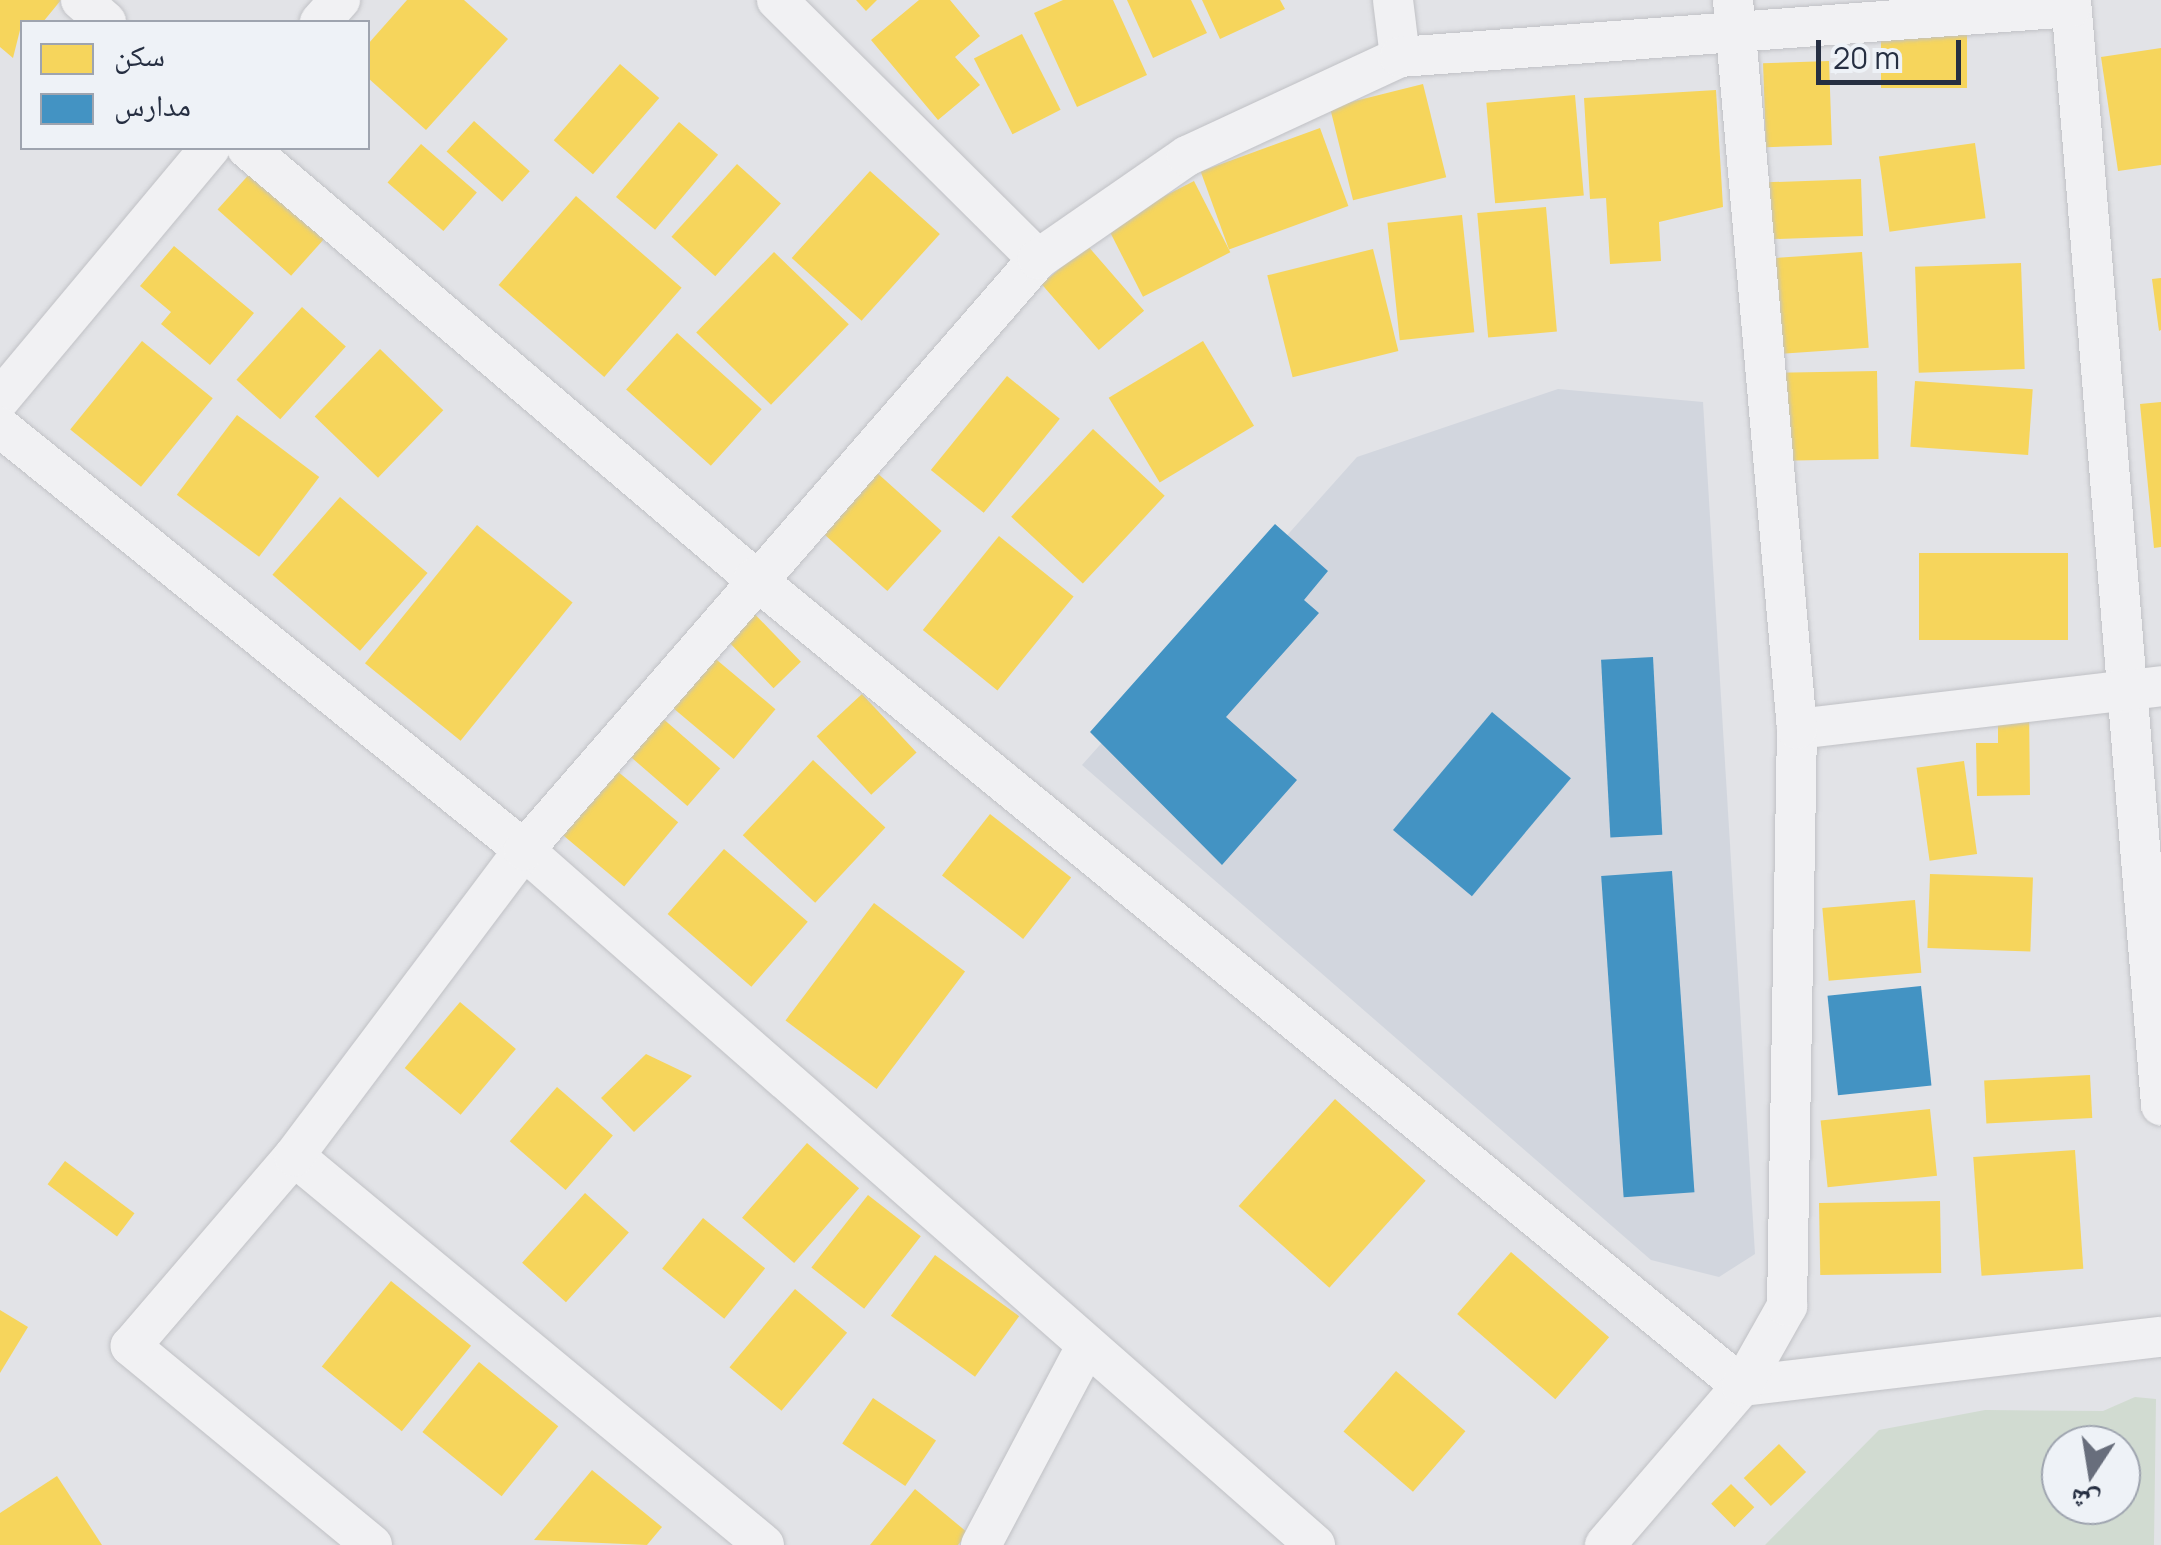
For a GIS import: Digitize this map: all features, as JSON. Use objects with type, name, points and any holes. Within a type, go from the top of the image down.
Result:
[{"type":"street","points":[[81,0],[104,20]]},
{"type":"street","points":[[322,20],[340,0]]},
{"type":"street","points":[[777,0],[1038,260]]},
{"type":"street","points":[[1394,0],[1400,57]]},
{"type":"street","points":[[372,1545],[131,1346],[294,1156],[524,850],[754,578],[1038,260],[1186,156],[1400,57],[1735,17],[2071,3],[2122,691],[2161,1104]]},
{"type":"street","points":[[1605,1545],[1742,1386],[1787,1306],[1797,729],[1735,17]]},
{"type":"street","points":[[0,399],[208,150]]},
{"type":"street","points":[[249,150],[754,578],[1742,1386],[2161,1337]]},
{"type":"street","points":[[0,426],[524,850],[1315,1545]]},
{"type":"street","points":[[1797,729],[2161,686]]},
{"type":"street","points":[[294,1156],[764,1545]]},
{"type":"street","points":[[981,1545],[1087,1345]]},
{"type":"shaded area","points":[[1558,389],[1703,402],[1755,1254],[1719,1277],[1651,1260],[1082,765],[1357,457]]},
{"type":"shaded area","points":[[2135,1397],[2156,1399],[2154,1545],[1765,1545],[1879,1430],[1985,1410],[2103,1411]]},
{"type":"building: سكن","points":[[0,0],[61,0],[45,20],[20,20],[13,58],[0,47]]},
{"type":"building: سكن","points":[[407,0],[464,0],[508,39],[426,130],[370,80],[370,42]]},
{"type":"building: سكن","points":[[856,0],[877,0],[866,11]]},
{"type":"building: سكن","points":[[919,0],[950,0],[980,36],[955,57],[980,85],[938,120],[871,40]]},
{"type":"building: سكن","points":[[1063,0],[1113,0],[1147,75],[1077,107],[1034,13]]},
{"type":"building: سكن","points":[[1127,0],[1191,0],[1207,33],[1153,58]]},
{"type":"building: سكن","points":[[1202,0],[1280,0],[1285,9],[1220,39]]},
{"type":"building: سكن","points":[[1881,33],[1967,33],[1967,88],[1881,88]]},
{"type":"building: سكن","points":[[1022,34],[1061,110],[1012,134],[974,59]]},
{"type":"building: سكن","points":[[2161,48],[2161,165],[2118,171],[2101,57]]},
{"type":"building: سكن","points":[[1829,61],[1832,145],[1766,147],[1763,63]]},
{"type":"building: سكن","points":[[620,64],[659,98],[593,174],[554,140]]},
{"type":"building: سكن","points":[[1423,84],[1446,177],[1353,200],[1330,107]]},
{"type":"building: سكن","points":[[1716,90],[1723,207],[1659,222],[1661,261],[1610,264],[1606,198],[1590,199],[1584,98]]},
{"type":"building: سكن","points":[[1575,95],[1584,196],[1495,203],[1486,103]]},
{"type":"building: سكن","points":[[474,121],[530,171],[502,202],[447,151]]},
{"type":"building: سكن","points":[[679,122],[718,155],[655,230],[616,197]]},
{"type":"building: سكن","points":[[1320,128],[1348,206],[1229,249],[1201,171]]},
{"type":"building: سكن","points":[[1975,143],[1986,218],[1890,232],[1879,156]]},
{"type":"building: سكن","points":[[421,144],[477,193],[443,231],[388,182]]},
{"type":"building: سكن","points":[[737,164],[781,203],[715,276],[671,237]]},
{"type":"building: سكن","points":[[253,170],[327,236],[291,276],[218,209]]},
{"type":"building: سكن","points":[[870,171],[940,234],[862,321],[792,258]]},
{"type":"building: سكن","points":[[1861,179],[1863,236],[1761,240],[1759,183]]},
{"type":"building: سكن","points":[[1194,181],[1230,252],[1143,297],[1107,225]]},
{"type":"building: سكن","points":[[576,196],[682,288],[604,377],[499,285]]},
{"type":"building: سكن","points":[[1546,207],[1557,332],[1488,338],[1477,213]]},
{"type":"building: سكن","points":[[1462,215],[1474,332],[1400,340],[1387,223]]},
{"type":"building: سكن","points":[[1087,245],[1144,311],[1099,350],[1042,284]]},
{"type":"building: سكن","points":[[174,246],[254,313],[210,365],[161,324],[171,312],[140,286]]},
{"type":"building: سكن","points":[[1373,249],[1398,351],[1293,377],[1267,275]]},
{"type":"building: سكن","points":[[774,252],[849,324],[771,405],[696,333]]},
{"type":"building: سكن","points":[[1862,252],[1869,348],[1772,355],[1765,259]]},
{"type":"building: سكن","points":[[2021,263],[2025,369],[1919,373],[1915,267]]},
{"type":"building: سكن","points":[[2161,278],[2161,330],[2159,331],[2152,279]]},
{"type":"building: سكن","points":[[302,307],[346,346],[280,419],[236,380]]},
{"type":"building: سكن","points":[[677,333],[762,409],[711,466],[626,389]]},
{"type":"building: سكن","points":[[142,341],[213,398],[141,487],[70,430]]},
{"type":"building: سكن","points":[[1203,341],[1254,426],[1160,483],[1109,398]]},
{"type":"building: سكن","points":[[380,349],[443,410],[378,478],[315,417]]},
{"type":"building: سكن","points":[[1877,371],[1879,459],[1780,461],[1778,373]]},
{"type":"building: سكن","points":[[1007,376],[1060,419],[984,513],[931,470]]},
{"type":"building: سكن","points":[[1915,381],[2033,389],[2028,455],[1910,447]]},
{"type":"building: سكن","points":[[2161,402],[2161,547],[2154,548],[2140,404]]},
{"type":"building: سكن","points":[[237,415],[319,477],[259,557],[177,495]]},
{"type":"building: سكن","points":[[1093,429],[1165,496],[1083,584],[1011,517]]},
{"type":"building: سكن","points":[[865,462],[942,531],[887,591],[811,522]]},
{"type":"building: سكن","points":[[340,497],[428,573],[360,651],[272,575]]},
{"type":"building: سكن","points":[[477,525],[573,602],[461,741],[365,663]]},
{"type":"building: سكن","points":[[999,536],[1074,596],[997,690],[923,630]]},
{"type":"building: سكن","points":[[1919,553],[2068,553],[2068,640],[1919,640]]},
{"type":"building: سكن","points":[[746,605],[801,662],[774,688],[719,631]]},
{"type":"building: سكن","points":[[705,650],[775,709],[734,759],[663,700]]},
{"type":"building: سكن","points":[[862,694],[917,753],[871,795],[817,736]]},
{"type":"building: سكن","points":[[1998,706],[2029,706],[2030,795],[1977,796],[1976,743],[1998,743]]},
{"type":"building: سكن","points":[[653,710],[720,768],[687,806],[620,748]]},
{"type":"building: سكن","points":[[813,760],[885,828],[815,903],[743,835]]},
{"type":"building: سكن","points":[[1964,761],[1977,854],[1930,861],[1916,768]]},
{"type":"building: سكن","points":[[610,765],[678,822],[624,887],[556,829]]},
{"type":"building: سكن","points":[[990,814],[1071,877],[1023,939],[942,875]]},
{"type":"building: سكن","points":[[724,849],[808,922],[751,987],[668,914]]},
{"type":"building: سكن","points":[[1930,874],[2033,878],[2030,952],[1927,948]]},
{"type":"building: سكن","points":[[1915,900],[1921,973],[1829,981],[1822,908]]},
{"type":"building: سكن","points":[[874,903],[965,972],[877,1089],[786,1020]]},
{"type":"building: سكن","points":[[460,1002],[516,1049],[461,1115],[405,1068]]},
{"type":"building: سكن","points":[[646,1054],[692,1076],[634,1132],[601,1098]]},
{"type":"building: سكن","points":[[2090,1075],[2092,1118],[1986,1123],[1984,1081]]},
{"type":"building: سكن","points":[[557,1087],[613,1136],[566,1190],[510,1141]]},
{"type":"building: سكن","points":[[1335,1099],[1426,1181],[1329,1288],[1239,1206]]},
{"type":"building: سكن","points":[[1930,1109],[1937,1176],[1828,1187],[1821,1120]]},
{"type":"building: سكن","points":[[807,1143],[859,1188],[794,1263],[742,1218]]},
{"type":"building: سكن","points":[[2075,1150],[2083,1269],[1982,1276],[1973,1157]]},
{"type":"building: سكن","points":[[65,1161],[134,1213],[117,1237],[48,1184]]},
{"type":"building: سكن","points":[[585,1193],[629,1232],[566,1302],[522,1263]]},
{"type":"building: سكن","points":[[868,1195],[921,1236],[864,1309],[811,1267]]},
{"type":"building: سكن","points":[[1940,1201],[1941,1273],[1820,1275],[1819,1203]]},
{"type":"building: سكن","points":[[703,1218],[765,1268],[724,1319],[662,1269]]},
{"type":"building: سكن","points":[[1511,1252],[1609,1337],[1555,1399],[1457,1314]]},
{"type":"building: سكن","points":[[935,1255],[1019,1316],[975,1377],[891,1316]]},
{"type":"building: سكن","points":[[391,1281],[471,1346],[402,1431],[322,1366]]},
{"type":"building: سكن","points":[[795,1289],[847,1333],[782,1411],[729,1367]]},
{"type":"building: سكن","points":[[0,1310],[28,1327],[0,1373]]},
{"type":"building: سكن","points":[[479,1362],[558,1426],[502,1496],[422,1432]]},
{"type":"building: سكن","points":[[1396,1371],[1465,1431],[1413,1492],[1344,1431]]},
{"type":"building: سكن","points":[[873,1398],[936,1440],[905,1486],[842,1444]]},
{"type":"building: سكن","points":[[1779,1444],[1806,1472],[1771,1506],[1744,1478]]},
{"type":"building: سكن","points":[[592,1470],[662,1527],[647,1545],[534,1540]]},
{"type":"building: سكن","points":[[57,1476],[102,1545],[0,1545],[0,1513]]},
{"type":"building: سكن","points":[[1731,1484],[1754,1507],[1735,1527],[1711,1504]]},
{"type":"building: سكن","points":[[915,1489],[968,1533],[958,1545],[870,1545]]},
{"type":"building: مدارس","points":[[1275,524],[1328,571],[1304,600],[1319,613],[1226,717],[1297,780],[1222,865],[1090,732]]},
{"type":"building: مدارس","points":[[1653,657],[1662,835],[1610,837],[1601,660]]},
{"type":"building: مدارس","points":[[1492,712],[1571,778],[1472,896],[1393,830]]},
{"type":"building: مدارس","points":[[1672,871],[1694,1192],[1624,1197],[1601,876]]},
{"type":"building: مدارس","points":[[1921,986],[1931,1085],[1838,1095],[1828,996]]}]
